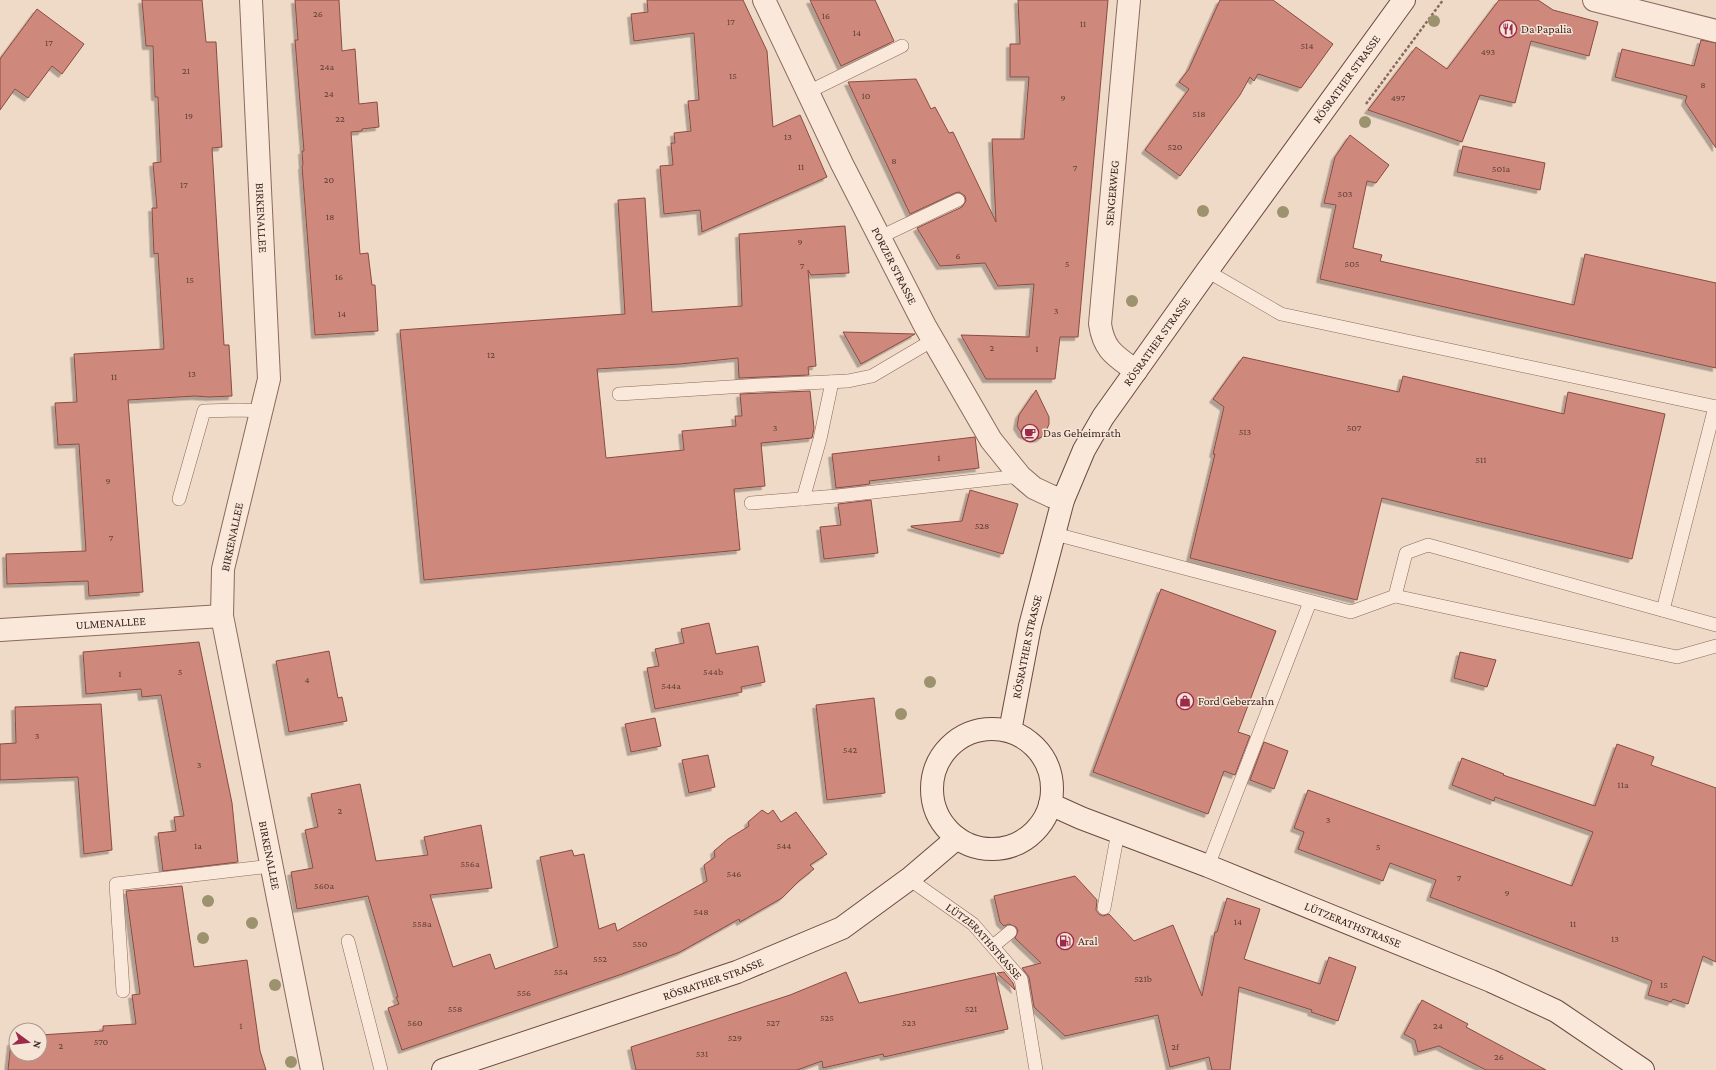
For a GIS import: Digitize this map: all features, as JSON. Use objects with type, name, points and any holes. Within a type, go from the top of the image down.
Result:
[{"type":"street","name":"BIRKENALLEE","points":[[251,0],[269,379],[224,569],[222,616],[312,1070]]},
{"type":"street","name":"PORZER STRASSE","points":[[764,0],[842,164],[933,340],[991,440],[1020,476],[1034,488],[1063,500]]},
{"type":"street","name":"SENGERWEG","points":[[1129,0],[1100,324],[1102,339],[1110,350],[1136,371]]},
{"type":"street","name":"RÖSRATHER STRASSE","points":[[1010,731],[1030,626],[1063,500],[1084,450],[1103,417],[1404,0]]},
{"type":"street","points":[[1594,0],[1716,31]]},
{"type":"street","name":"ULMENALLEE","points":[[0,630],[222,616]]},
{"type":"street","points":[[991,728],[1010,731],[1026,739],[1039,752],[1048,768],[1051,786],[1050,804],[1042,822],[1029,836],[1012,845],[993,849],[974,846],[957,838],[943,824],[935,808],[931,789],[935,770],[943,754],[956,740],[973,732],[991,728]]},
{"type":"street","name":"LÜTZERATHSTRASSE","points":[[1050,804],[1118,832],[1208,866],[1491,981],[1556,1011],[1643,1070]]},
{"type":"street","name":"RÖSRATHER STRASSE","points":[[443,1070],[737,972],[842,928],[909,879],[957,838]]},
{"type":"lane","points":[[808,92],[902,46]]},
{"type":"lane","points":[[880,237],[958,200]]},
{"type":"lane","points":[[1207,271],[1281,314],[1716,407],[1663,610]]},
{"type":"lane","points":[[619,394],[848,381],[872,376],[933,340]]},
{"type":"lane","points":[[803,499],[820,439],[832,382]]},
{"type":"lane","points":[[179,499],[204,411],[261,411]]},
{"type":"lane","points":[[751,504],[1020,476]]},
{"type":"lane","points":[[1055,534],[1351,612],[1395,596],[1677,657],[1716,646]]},
{"type":"lane","points":[[1395,596],[1406,553],[1428,545],[1716,625]]},
{"type":"lane","points":[[1208,866],[1310,602]]},
{"type":"lane","points":[[1104,908],[1118,832]]},
{"type":"lane","points":[[123,991],[116,884],[271,866]]},
{"type":"lane","name":"LÜTZERATHSTRASSE","points":[[909,879],[973,924],[1022,979],[1036,1070]]},
{"type":"lane","points":[[993,946],[1010,932]]},
{"type":"lane","points":[[348,941],[381,1070]]},
{"type":"building","points":[[142,0],[202,0],[206,42],[216,42],[222,147],[212,148],[224,345],[229,345],[232,396],[195,396],[128,400],[143,592],[89,596],[88,581],[7,584],[6,554],[86,551],[79,444],[58,445],[55,403],[77,402],[74,354],[164,349],[158,253],[154,254],[152,208],[157,208],[153,163],[161,162],[158,97],[155,97],[153,46],[146,46]]},
{"type":"building","points":[[295,0],[339,0],[342,51],[355,49],[359,104],[377,102],[379,127],[351,132],[360,254],[368,253],[372,285],[375,285],[378,331],[315,335],[302,166],[302,151],[304,151],[295,40],[298,40]]},
{"type":"building","points":[[647,0],[743,0],[767,51],[773,127],[800,115],[827,177],[702,232],[700,210],[664,214],[660,166],[673,165],[671,143],[675,143],[674,133],[691,131],[688,101],[699,100],[694,33],[634,41],[631,14],[648,12]]},
{"type":"building","points":[[810,0],[875,0],[894,41],[841,66]]},
{"type":"building","points":[[1018,0],[1108,0],[1078,337],[1060,337],[1055,379],[986,379],[961,335],[1029,337],[1034,284],[998,286],[985,263],[940,266],[917,228],[962,207],[966,201],[965,196],[959,192],[955,193],[910,214],[848,82],[916,79],[931,109],[935,107],[949,133],[953,132],[996,222],[992,139],[1024,139],[1029,77],[1010,77],[1010,44],[1020,44]]},
{"type":"building","points":[[1220,0],[1273,0],[1333,44],[1301,88],[1258,74],[1254,81],[1250,77],[1240,95],[1180,176],[1145,150],[1189,89],[1179,82],[1189,69]]},
{"type":"building","points":[[1499,0],[1538,0],[1553,10],[1598,22],[1589,56],[1531,41],[1515,103],[1480,95],[1462,142],[1368,110],[1416,47],[1447,69]]},
{"type":"building","points":[[37,9],[84,44],[62,74],[52,66],[28,98],[15,89],[0,110],[0,59]]},
{"type":"building","points":[[1701,40],[1716,43],[1716,148],[1685,102],[1687,96],[1615,77],[1622,49],[1694,66]]},
{"type":"building","points":[[1350,135],[1389,165],[1376,183],[1367,181],[1353,248],[1382,255],[1380,261],[1574,305],[1585,254],[1716,283],[1716,368],[1320,279],[1336,205],[1324,203],[1335,157]]},
{"type":"building","points":[[1463,146],[1545,163],[1540,190],[1457,172]]},
{"type":"building","points":[[645,198],[652,312],[742,306],[739,234],[845,226],[849,273],[811,275],[808,270],[816,366],[808,367],[809,375],[739,378],[738,358],[680,364],[597,369],[606,458],[684,450],[682,431],[736,426],[735,416],[742,416],[740,394],[810,391],[814,428],[812,438],[761,443],[765,486],[734,489],[740,550],[424,580],[400,330],[625,314],[618,200]]},
{"type":"building","points":[[843,332],[915,334],[861,364]]},
{"type":"building","points":[[1243,357],[1399,392],[1403,376],[1564,414],[1568,392],[1665,414],[1632,559],[1382,498],[1357,600],[1190,558],[1215,454],[1213,454],[1224,407],[1213,399]]},
{"type":"building","points":[[1036,390],[1049,417],[1049,424],[1045,434],[1040,438],[1034,439],[1022,434],[1017,426],[1019,415]]},
{"type":"building","points":[[975,437],[979,468],[869,481],[870,484],[836,488],[832,454]]},
{"type":"building","points":[[970,490],[1018,504],[1003,554],[911,527],[962,521]]},
{"type":"building","points":[[871,500],[878,553],[824,559],[820,527],[841,525],[838,504]]},
{"type":"building","name":"Ford Geberzahn","points":[[1161,589],[1276,631],[1238,732],[1250,736],[1235,775],[1224,771],[1208,814],[1093,772]]},
{"type":"building","points":[[709,623],[716,654],[758,646],[765,682],[741,687],[742,692],[655,709],[647,668],[659,666],[655,649],[684,643],[681,629]]},
{"type":"building","points":[[199,642],[232,803],[238,862],[163,871],[158,833],[176,831],[174,817],[184,816],[161,695],[142,697],[141,689],[86,694],[83,652]]},
{"type":"building","points":[[329,651],[338,698],[342,697],[347,721],[289,732],[276,661]]},
{"type":"building","points":[[1460,652],[1496,660],[1487,687],[1454,678]]},
{"type":"building","points":[[874,698],[885,793],[827,800],[816,705]]},
{"type":"building","points":[[101,704],[112,850],[84,854],[78,777],[0,780],[0,744],[16,743],[15,707]]},
{"type":"building","points":[[655,718],[661,746],[631,752],[625,724]]},
{"type":"building","points":[[1264,742],[1288,751],[1274,789],[1250,780]]},
{"type":"building","points":[[1617,744],[1654,757],[1651,765],[1716,788],[1716,962],[1703,956],[1688,1004],[1673,999],[1671,1002],[1648,995],[1652,981],[1430,897],[1436,880],[1390,863],[1383,881],[1298,849],[1304,832],[1294,828],[1308,790],[1572,886],[1593,832],[1495,797],[1494,801],[1452,785],[1462,758],[1504,774],[1503,775],[1595,806]]},
{"type":"building","points":[[708,755],[715,787],[689,793],[682,760]]},
{"type":"building","points":[[360,784],[376,861],[428,855],[424,837],[481,825],[492,888],[430,895],[453,967],[490,954],[495,969],[558,947],[540,857],[572,850],[574,856],[584,854],[599,929],[615,923],[617,931],[707,881],[704,865],[715,857],[714,851],[728,839],[749,826],[748,822],[762,810],[768,814],[773,810],[781,822],[796,812],[827,854],[810,865],[814,869],[782,898],[740,922],[739,919],[680,952],[625,973],[402,1050],[388,1008],[399,1004],[396,997],[398,997],[368,896],[297,909],[291,872],[313,868],[305,830],[318,827],[311,794]]},
{"type":"building","points":[[1075,876],[1097,900],[1096,910],[1099,914],[1103,916],[1109,914],[1134,941],[1173,925],[1202,996],[1215,932],[1217,932],[1227,898],[1260,909],[1244,959],[1320,984],[1329,957],[1356,967],[1338,1021],[1311,1012],[1312,1010],[1239,987],[1230,1070],[1212,1070],[1209,1057],[1170,1067],[1158,1015],[1065,1036],[1034,1007],[1029,977],[1022,968],[1041,963],[1015,938],[1018,931],[1016,927],[1009,924],[1004,926],[1000,922],[994,896]]},
{"type":"building","points":[[182,886],[194,967],[247,960],[260,1051],[266,1070],[8,1070],[9,1062],[48,1062],[48,1034],[103,1031],[103,1026],[136,1024],[132,995],[140,994],[126,891]]},
{"type":"building","points":[[846,972],[859,1003],[995,973],[1008,1029],[884,1057],[883,1054],[823,1068],[822,1061],[797,1070],[636,1070],[631,1047],[790,995]]},
{"type":"building","points":[[1004,972],[1013,983],[1015,990],[997,973]]},
{"type":"building","points":[[1422,1000],[1468,1024],[1466,1027],[1546,1070],[1486,1070],[1439,1046],[1418,1052],[1415,1040],[1404,1034]]},
{"type":"place","name":"Da Papalia","points":[[1508,29]]},
{"type":"place","name":"Das Geheimrath","points":[[1030,433]]},
{"type":"place","name":"Ford Geberzahn","points":[[1185,701]]},
{"type":"place","name":"Aral","points":[[1065,941]]}]
